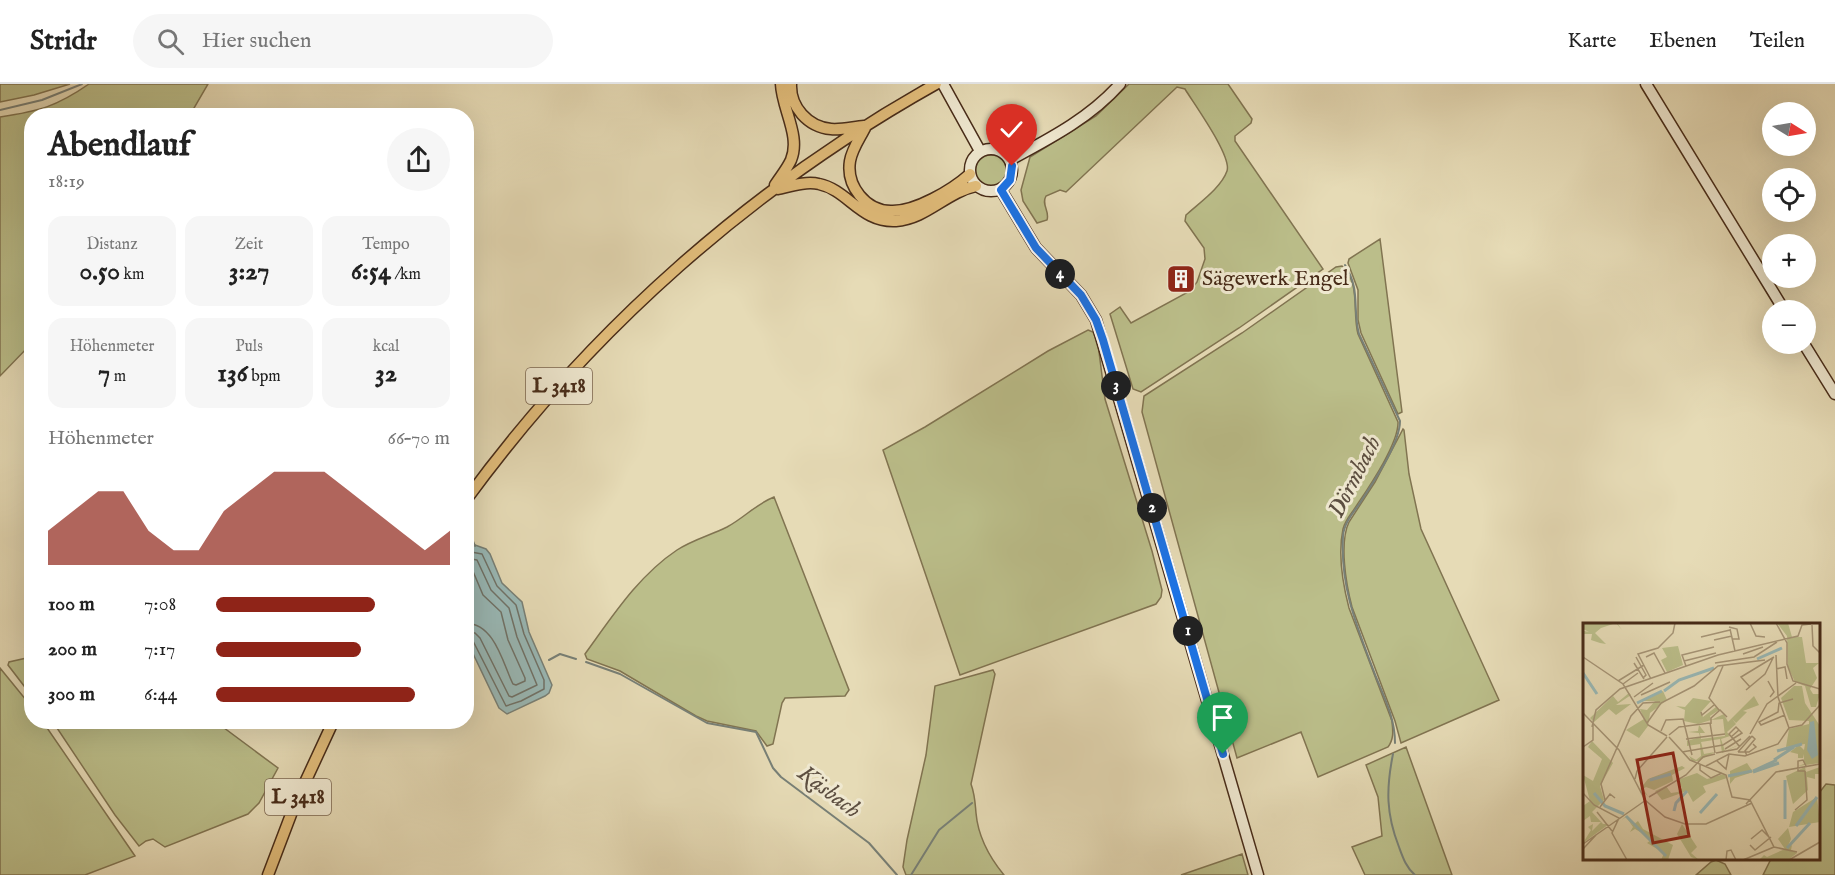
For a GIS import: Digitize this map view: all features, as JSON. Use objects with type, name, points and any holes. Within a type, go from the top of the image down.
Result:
[{"type":"main road","name":"L 3418","points":[[772,190],[791,160],[794,149],[794,138],[784,105],[781,84]]},
{"type":"main road","name":"L 3418","points":[[791,84],[793,100],[799,111],[814,124],[831,129],[867,125]]},
{"type":"main road","name":"L 3418","points":[[474,490],[523,427],[611,331],[702,246],[772,190],[867,125],[936,84]]},
{"type":"main road","points":[[943,84],[980,152]]},
{"type":"main road","points":[[1010,160],[1091,111],[1120,84]]},
{"type":"main road","points":[[1646,84],[1778,300]]},
{"type":"main road","points":[[867,125],[854,149],[849,169],[855,189],[863,200],[872,206],[893,211],[914,206],[955,186],[969,174]]},
{"type":"main road","points":[[987,149],[1000,151],[1010,160],[1012,166],[1010,180],[1001,190],[988,192],[976,186],[969,174],[971,161],[987,149]]},
{"type":"main road","name":"L 3418","points":[[772,190],[802,184],[819,184],[833,190],[869,216],[896,221],[924,213],[962,190],[976,186]]},
{"type":"main road","points":[[1001,190],[1036,248],[1081,295],[1096,320],[1258,875]]},
{"type":"main road","points":[[1810,354],[1835,394]]},
{"type":"main road","name":"L 3418","points":[[268,875],[295,804],[330,729]]},
{"type":"green space","points":[[0,84],[70,84],[0,102]]},
{"type":"green space","points":[[89,84],[208,84],[194,108],[44,108],[67,98]]},
{"type":"green space","points":[[1129,84],[1228,84],[1252,119],[1251,123],[1235,136],[1235,141],[1323,269],[1239,328],[1141,392],[1133,389],[1110,314],[1120,307],[1131,323],[1190,291],[1197,282],[1205,259],[1204,248],[1185,221],[1186,215],[1215,189],[1227,171],[1224,154],[1211,130],[1185,89],[1177,87],[1066,192],[1060,190],[1046,196],[1044,202],[1047,220],[1037,223],[1023,201],[1021,190],[1030,157],[1096,116]]},
{"type":"green space","points":[[24,113],[24,351],[0,376],[0,117]]},
{"type":"green space","points":[[991,155],[1002,160],[1007,171],[1002,182],[991,187],[980,182],[975,171],[980,160]]},
{"type":"green space","points":[[1380,239],[1402,412],[1398,414],[1361,333],[1358,320],[1358,290],[1348,263],[1349,259]]},
{"type":"green space","points":[[1342,266],[1348,273],[1354,289],[1358,334],[1398,422],[1389,453],[1345,523],[1341,548],[1343,579],[1349,608],[1392,721],[1393,735],[1388,747],[1318,777],[1301,732],[1237,758],[1142,412],[1144,396],[1242,333],[1336,267]]},
{"type":"green space","points":[[1088,330],[1093,332],[1098,344],[1105,399],[1152,551],[1162,590],[1161,597],[1156,604],[960,675],[883,450],[925,427],[1048,351]]},
{"type":"green space","points":[[1403,429],[1409,474],[1421,529],[1499,700],[1401,743],[1395,721],[1352,607],[1346,576],[1344,541],[1349,522],[1375,482]]},
{"type":"green space","points":[[774,497],[849,690],[845,696],[785,698],[773,744],[767,746],[756,731],[707,721],[620,671],[587,659],[585,654],[626,598],[663,560],[683,546],[727,527],[761,503]]},
{"type":"green space","points":[[24,659],[24,686],[8,665],[9,662]]},
{"type":"green space","points":[[0,668],[24,697],[24,729],[48,729],[135,856],[85,875],[0,875]]},
{"type":"green space","points":[[993,670],[995,674],[971,784],[982,838],[1004,875],[906,875],[903,867],[907,840],[926,755],[935,686]]},
{"type":"green space","points":[[58,729],[225,729],[278,768],[259,803],[248,814],[165,847],[153,839],[139,846],[115,815]]},
{"type":"green space","points":[[1406,747],[1452,875],[1365,875],[1352,847],[1382,836],[1378,797],[1366,765]]},
{"type":"green space","points":[[1826,784],[1835,785],[1835,875],[1763,875],[1770,860],[1820,860],[1820,792]]},
{"type":"green space","points":[[1242,854],[1248,875],[1181,875]]},
{"type":"green space","points":[[1716,860],[1725,864],[1731,875],[1696,875],[1711,862]]},
{"type":"water","points":[[474,545],[486,549],[502,583],[522,602],[529,632],[552,685],[545,696],[507,714],[499,708],[474,656]]},
{"type":"waterway","points":[[0,110],[42,100],[82,84]]},
{"type":"waterway","name":"Dörmbach","points":[[1345,265],[1355,291],[1359,334],[1400,421],[1391,452],[1349,518],[1343,536],[1347,591],[1363,642],[1389,709],[1395,743]]},
{"type":"waterway","name":"Käsbach","points":[[549,660],[560,654],[576,659]]},
{"type":"waterway","name":"Käsbach","points":[[586,662],[620,674],[707,723],[756,732],[773,768],[781,777],[869,843],[897,875]]},
{"type":"waterway","name":"Dörmbach","points":[[1393,754],[1388,801],[1402,855],[1407,866],[1415,875]]},
{"type":"waterway","points":[[911,875],[939,830],[972,803]]},
{"type":"place","name":"Sägewerk Engel","points":[[1181,279]]},
{"type":"route","points":[[1012,166],[1010,180],[1001,190],[1036,248],[1081,295],[1096,320],[1223,754]]}]
